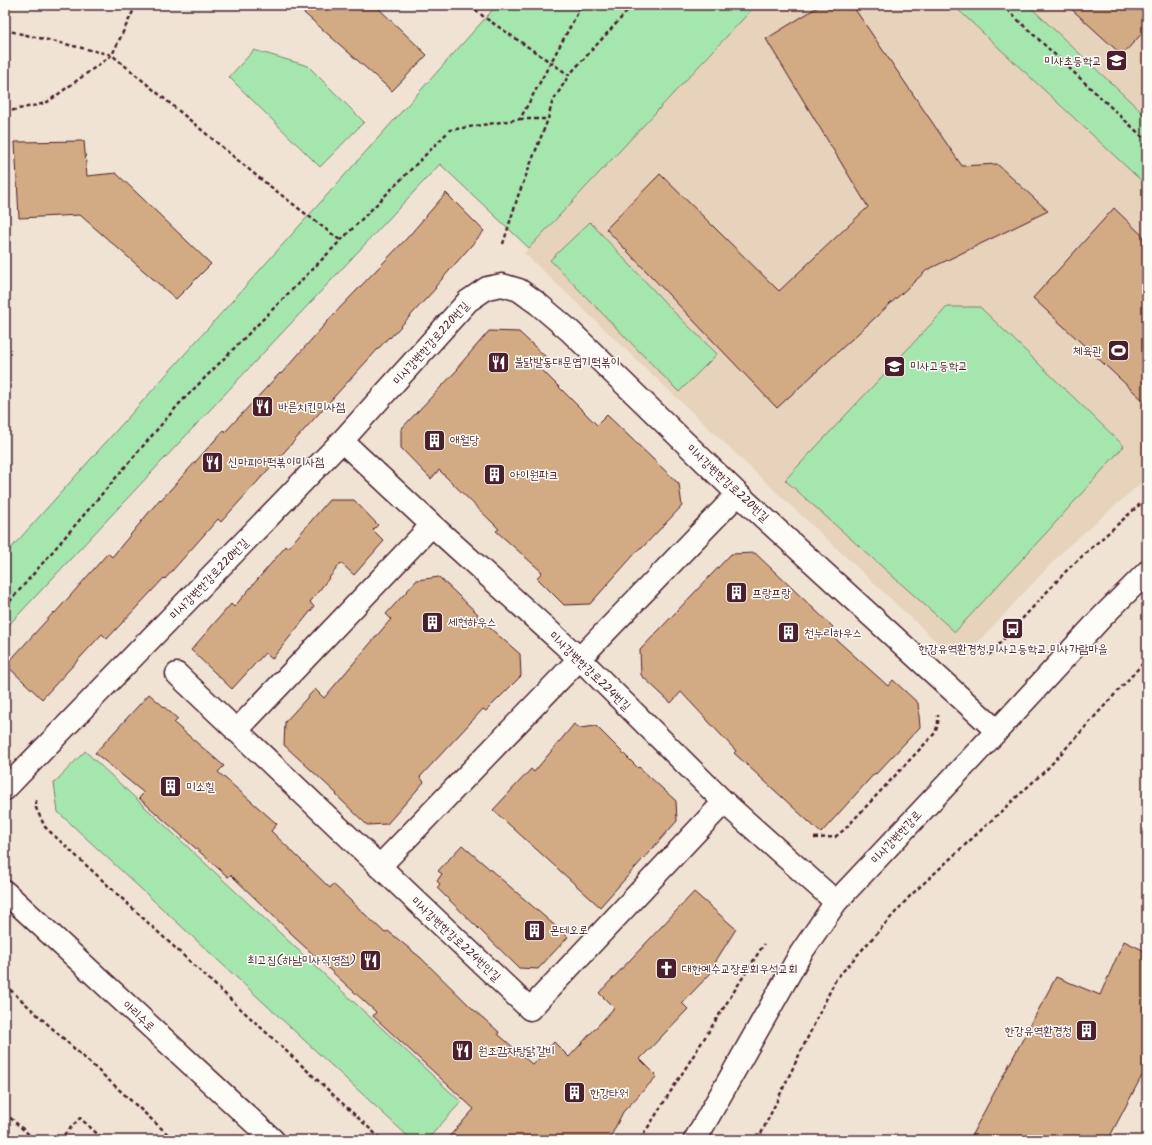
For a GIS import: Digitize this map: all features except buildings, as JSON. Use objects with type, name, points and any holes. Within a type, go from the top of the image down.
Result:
[{"type":"street","name":"미사강변한강로220번길","points":[[5,790],[342,441],[468,300],[488,288],[502,285],[519,290],[570,331],[738,494],[997,731]]},
{"type":"street","name":"미사강변한강로224번길","points":[[342,441],[580,659],[724,802],[836,902]]},
{"type":"street","points":[[379,867],[738,494]]},
{"type":"street","points":[[236,732],[432,525]]},
{"type":"street","name":"미사강변한강로","points":[[695,1140],[801,954],[836,902],[997,731],[1102,616],[1147,572]]},
{"type":"street","name":"미사강변한강로224번안길","points":[[177,674],[236,732],[530,1009],[724,802]]},
{"type":"street","name":"아리수로","points":[[5,892],[273,1140]]},
{"type":"path","points":[[5,112],[46,103],[112,55],[136,5]]},
{"type":"path","points":[[470,5],[484,17],[569,75]]},
{"type":"path","points":[[520,118],[582,5]]},
{"type":"path","points":[[504,244],[518,196],[548,119],[552,103],[569,75],[633,5]]},
{"type":"path","points":[[1002,5],[1147,141]]},
{"type":"path","points":[[5,30],[112,55],[258,177],[341,241]]},
{"type":"path","points":[[5,607],[179,404],[450,130],[520,118],[548,119]]},
{"type":"path","points":[[988,655],[1068,569],[1147,498]]},
{"type":"path","points":[[758,1140],[836,979],[910,896],[1048,768],[1146,660]]},
{"type":"path","points":[[814,838],[835,837],[844,829],[935,733],[938,724],[938,715]]},
{"type":"path","points":[[36,800],[36,808],[45,827],[382,1140]]},
{"type":"path","points":[[640,1140],[764,944]]},
{"type":"path","points":[[5,985],[174,1140]]},
{"type":"path","points":[[5,1112],[35,1140]]},
{"type":"path","points":[[59,1140],[80,1118],[104,1140]]},
{"type":"shaded area","name":"미사고등학교","points":[[756,5],[953,5],[1147,186],[1147,478],[1066,548],[978,642],[956,649],[938,643],[524,253]]},
{"type":"shaded area","name":"미사초등학교","points":[[1028,5],[1147,5],[1147,117]]},
{"type":"green space","points":[[497,5],[756,5],[529,248],[440,164],[5,629],[5,555]]},
{"type":"green space","points":[[953,5],[1028,5],[1147,117],[1147,186]]},
{"type":"green space","points":[[254,50],[308,66],[364,122],[320,167],[229,77]]},
{"type":"green space","points":[[590,222],[673,311],[717,354],[679,392],[550,260]]},
{"type":"green space","points":[[947,307],[980,307],[1124,446],[955,632],[785,480]]},
{"type":"green space","points":[[85,751],[461,1102],[427,1140],[412,1140],[58,812],[54,783]]},
{"type":"place","name":"미사초등학교","points":[[1117,61]]},
{"type":"place","name":"체육관","points":[[1118,351]]},
{"type":"place","name":"불닭발동대문엽기떡볶이","points":[[499,362]]},
{"type":"place","name":"미사고등학교","points":[[895,366]]},
{"type":"place","name":"바른치킨미사점","points":[[263,407]]},
{"type":"place","name":"애월당","points":[[434,440]]},
{"type":"place","name":"신마피아떡볶이미사점","points":[[212,462]]},
{"type":"place","name":"아이원파크","points":[[494,475]]},
{"type":"place","name":"프랑프랑","points":[[736,593]]},
{"type":"place","name":"세현하우스","points":[[433,622]]},
{"type":"place","name":"한강유역환경청.미사고등학교.미사가람마을","points":[[1013,628]]},
{"type":"place","name":"천누리하우스","points":[[788,633]]},
{"type":"place","name":"미소힐","points":[[171,787]]},
{"type":"place","name":"몬테오로","points":[[534,930]]},
{"type":"place","name":"최고집(하남미사직영점)","points":[[371,960]]},
{"type":"place","name":"대한예수교장로회우석교회","points":[[667,969]]},
{"type":"place","name":"한강유역환경청","points":[[1087,1031]]},
{"type":"place","name":"원조감자탕닭갈비","points":[[463,1051]]},
{"type":"place","name":"한강타워","points":[[575,1093]]}]
